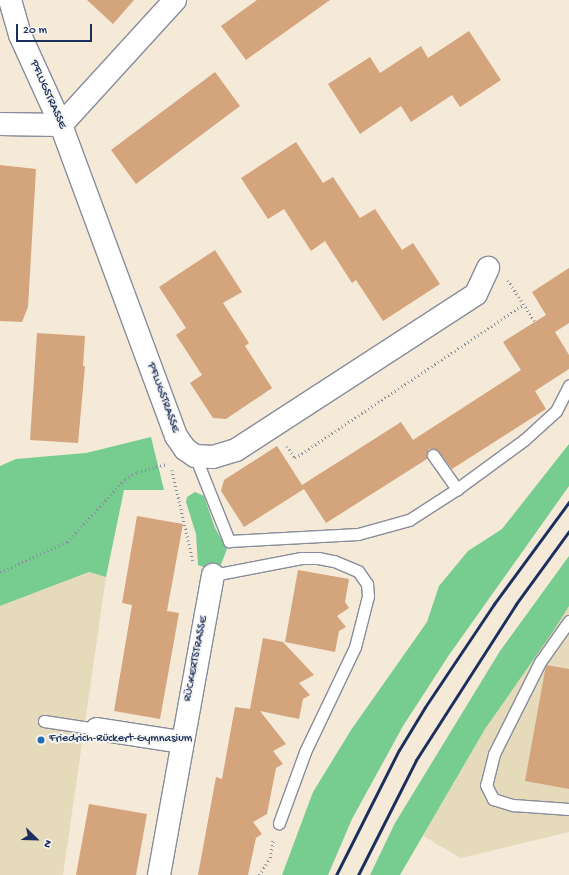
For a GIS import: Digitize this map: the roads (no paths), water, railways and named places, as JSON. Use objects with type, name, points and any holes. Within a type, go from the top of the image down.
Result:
[{"type":"street","name":"PFLUGSTRASSE","points":[[10,0],[20,35],[61,125],[176,436],[185,449],[195,456]]},
{"type":"street","points":[[0,124],[61,125],[175,0]]},
{"type":"street","points":[[195,456],[213,457],[236,450],[476,294],[488,268]]},
{"type":"street","name":"RÜCKERTSTRASSE","points":[[159,875],[181,742],[213,575]]},
{"type":"street","points":[[97,729],[181,742]]},
{"type":"lane","points":[[195,456],[229,541],[358,534],[409,520],[457,489],[524,440],[556,411],[569,385]]},
{"type":"lane","points":[[433,455],[457,489]]},
{"type":"lane","points":[[213,575],[302,558],[318,558],[334,561],[358,571],[367,584],[368,596],[355,647],[305,752],[279,823]]},
{"type":"lane","points":[[569,621],[540,662],[494,754],[486,785],[493,799],[513,805],[569,809]]},
{"type":"lane","points":[[44,721],[97,729]]},
{"type":"railway","points":[[336,875],[399,750],[425,707],[494,604],[569,502]]},
{"type":"railway","points":[[358,875],[416,760],[516,604],[569,531]]},
{"type":"place","name":"Friedrich-Rückert-Gymnasium","points":[[41,740]]}]
